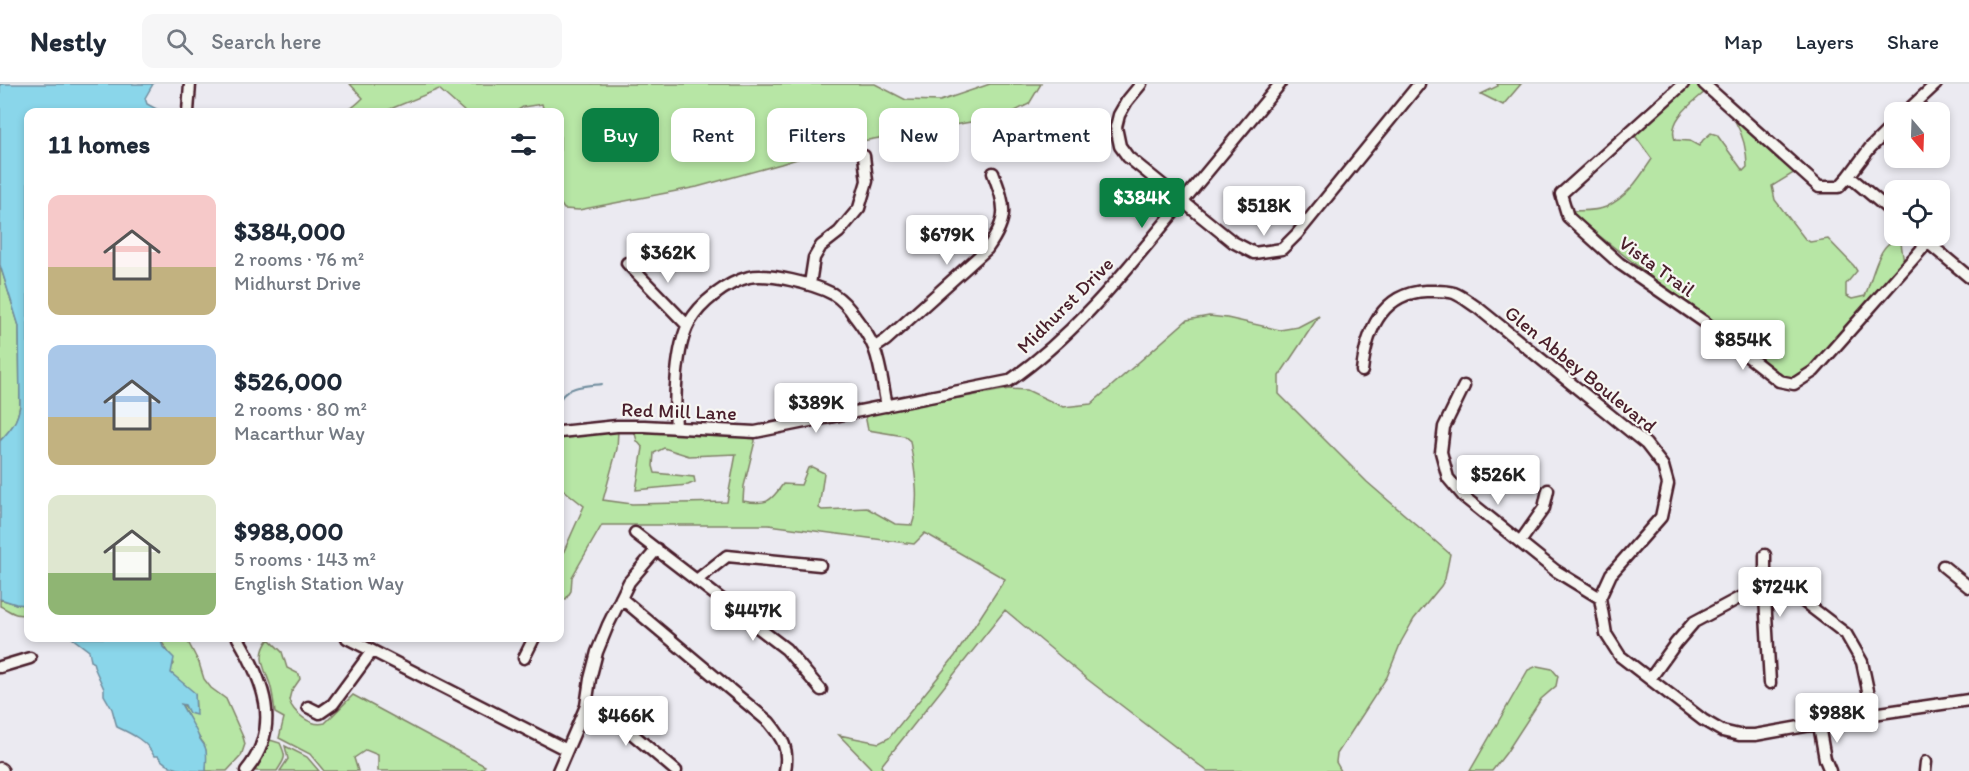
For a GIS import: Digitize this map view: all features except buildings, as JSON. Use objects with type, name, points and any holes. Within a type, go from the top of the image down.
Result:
[{"type":"street","points":[[188,108],[190,84]]},
{"type":"street","points":[[1141,84],[1126,101],[1116,127],[1120,146],[1128,158],[1233,242],[1254,253],[1282,249],[1419,84]]},
{"type":"street","name":"Midhurst Drive","points":[[1009,381],[1072,328],[1108,292],[1280,84]]},
{"type":"street","name":"Vista Trail","points":[[1683,84],[1561,194],[1568,218],[1619,263],[1703,321],[1779,381],[1794,384],[1814,371],[1918,246]]},
{"type":"street","points":[[1704,84],[1819,187],[1839,187],[1884,134]]},
{"type":"street","points":[[1917,102],[1936,84]]},
{"type":"street","points":[[810,284],[814,258],[821,246],[839,232],[859,208],[867,181],[865,162]]},
{"type":"street","points":[[874,348],[894,333],[987,249],[999,232],[1004,215],[1001,195],[993,173]]},
{"type":"street","points":[[1849,176],[1884,206]]},
{"type":"street","points":[[1932,246],[1969,277]]},
{"type":"street","points":[[627,263],[687,325]]},
{"type":"street","points":[[676,427],[675,410],[680,352],[687,325],[699,307],[718,291],[749,277],[778,278],[810,284],[834,295],[855,315],[874,348],[887,406]]},
{"type":"street","name":"Glen Abbey Boulevard","points":[[1362,371],[1370,331],[1382,311],[1399,298],[1417,292],[1446,291],[1456,294],[1478,308],[1646,444],[1663,466],[1668,484],[1662,517],[1611,574],[1600,598]]},
{"type":"street","name":"Red Mill Lane","points":[[564,432],[617,426],[756,432],[1009,381]]},
{"type":"street","points":[[1464,386],[1444,427],[1441,452],[1448,478],[1464,497],[1556,571],[1600,598],[1606,634],[1620,656],[1703,720],[1722,731],[1739,735],[1755,735],[1969,700]]},
{"type":"street","points":[[1520,542],[1544,508],[1548,490]]},
{"type":"street","points":[[635,533],[698,579],[786,650],[821,690]]},
{"type":"street","points":[[558,771],[586,706],[597,652],[621,598],[629,582],[657,549]]},
{"type":"street","points":[[1765,555],[1770,682]]},
{"type":"street","points":[[698,579],[727,556],[820,565]]},
{"type":"street","points":[[1943,566],[1969,587]]},
{"type":"street","points":[[1650,680],[1694,622],[1739,598],[1782,594],[1803,601],[1846,634],[1862,662],[1873,714]]},
{"type":"street","points":[[621,598],[769,722],[782,737],[786,751],[785,771]]},
{"type":"street","points":[[240,642],[254,666],[266,699],[264,735],[246,771]]},
{"type":"street","points":[[355,642],[567,750]]},
{"type":"street","points":[[524,658],[532,642]]},
{"type":"street","points":[[308,707],[320,713],[327,710],[372,651]]},
{"type":"street","points":[[0,667],[30,658]]},
{"type":"street","points":[[586,706],[609,714],[676,771]]},
{"type":"street","points":[[1819,725],[1825,759],[1830,771]]},
{"type":"green space","points":[[350,84],[875,84],[906,100],[940,101],[990,84],[1041,84],[1029,104],[1021,108],[971,108],[971,122],[959,124],[959,108],[879,108],[879,138],[867,140],[867,108],[767,108],[767,162],[787,162],[697,187],[579,210],[564,209],[564,108],[543,108],[542,104],[521,108],[460,108],[439,89],[393,108],[351,108],[363,98]]},
{"type":"green space","points":[[1497,84],[1521,84],[1503,105],[1481,94],[1498,86]]},
{"type":"green space","points":[[1688,84],[1700,84],[1707,90],[1678,118],[1674,132],[1675,140],[1690,141],[1699,146],[1711,133],[1717,135],[1743,171],[1747,167],[1746,155],[1735,121],[1736,117],[1797,171],[1772,186],[1775,200],[1805,239],[1810,242],[1828,239],[1854,266],[1857,271],[1846,284],[1846,296],[1852,299],[1865,296],[1877,262],[1886,246],[1901,246],[1904,263],[1818,363],[1797,379],[1781,377],[1568,211],[1602,209],[1621,198],[1638,179],[1652,159],[1633,133]]},
{"type":"green space","points":[[0,265],[19,326],[20,405],[13,425],[0,441]]},
{"type":"green space","points":[[1209,316],[1280,330],[1298,327],[1319,316],[1279,376],[1279,394],[1367,482],[1450,554],[1445,579],[1414,619],[1401,642],[1387,677],[1337,754],[1336,762],[1341,771],[1207,771],[1087,679],[1005,610],[881,766],[885,771],[872,771],[839,735],[879,743],[889,738],[955,656],[1005,579],[925,533],[914,544],[769,525],[602,525],[572,577],[571,591],[564,599],[564,551],[584,506],[564,490],[564,436],[618,431],[617,449],[603,500],[632,504],[727,502],[736,454],[689,456],[664,448],[654,453],[655,473],[694,477],[695,482],[688,485],[636,490],[643,448],[637,441],[634,430],[754,435],[755,441],[744,486],[743,501],[757,503],[767,501],[783,484],[801,485],[808,468],[812,467],[824,473],[819,508],[822,510],[867,508],[895,524],[912,525],[916,494],[910,441],[904,436],[868,430],[865,415],[1009,389],[1027,390],[1063,407],[1091,404],[1187,320]]},
{"type":"green space","points":[[0,599],[24,605],[24,614],[11,612],[0,606]]},
{"type":"green space","points":[[162,642],[188,642],[204,679],[211,688],[226,699],[245,744],[241,756],[227,771],[206,771],[204,744],[178,697],[190,713],[196,709],[195,694],[171,673],[170,669],[174,664]]},
{"type":"green space","points":[[267,642],[272,642],[282,652],[287,668],[299,674],[300,679],[291,692],[289,700],[294,710],[303,718],[314,723],[325,723],[353,695],[485,766],[480,771],[378,771],[378,755],[366,750],[354,758],[358,771],[324,771],[310,754],[279,738],[284,718],[275,713],[271,688],[262,662]]},
{"type":"green space","points":[[1537,666],[1552,669],[1558,676],[1556,686],[1541,699],[1492,771],[1470,771],[1528,670]]},
{"type":"green space","points":[[270,740],[280,743],[284,752],[283,760],[277,771],[255,771]]},
{"type":"green space","points":[[285,746],[307,757],[319,771],[280,771],[288,759]]},
{"type":"water","points":[[0,84],[153,84],[145,98],[147,104],[154,108],[24,108],[24,605],[0,599],[0,441],[18,416],[20,405],[19,326],[0,265]]},
{"type":"water","points":[[77,642],[161,642],[174,658],[171,673],[195,693],[196,715],[189,713],[185,705],[181,704],[205,747],[206,771],[186,770],[167,765],[158,756],[154,756],[138,738],[117,727],[89,651]]},
{"type":"waterway","points":[[564,394],[584,386],[602,384]]}]
